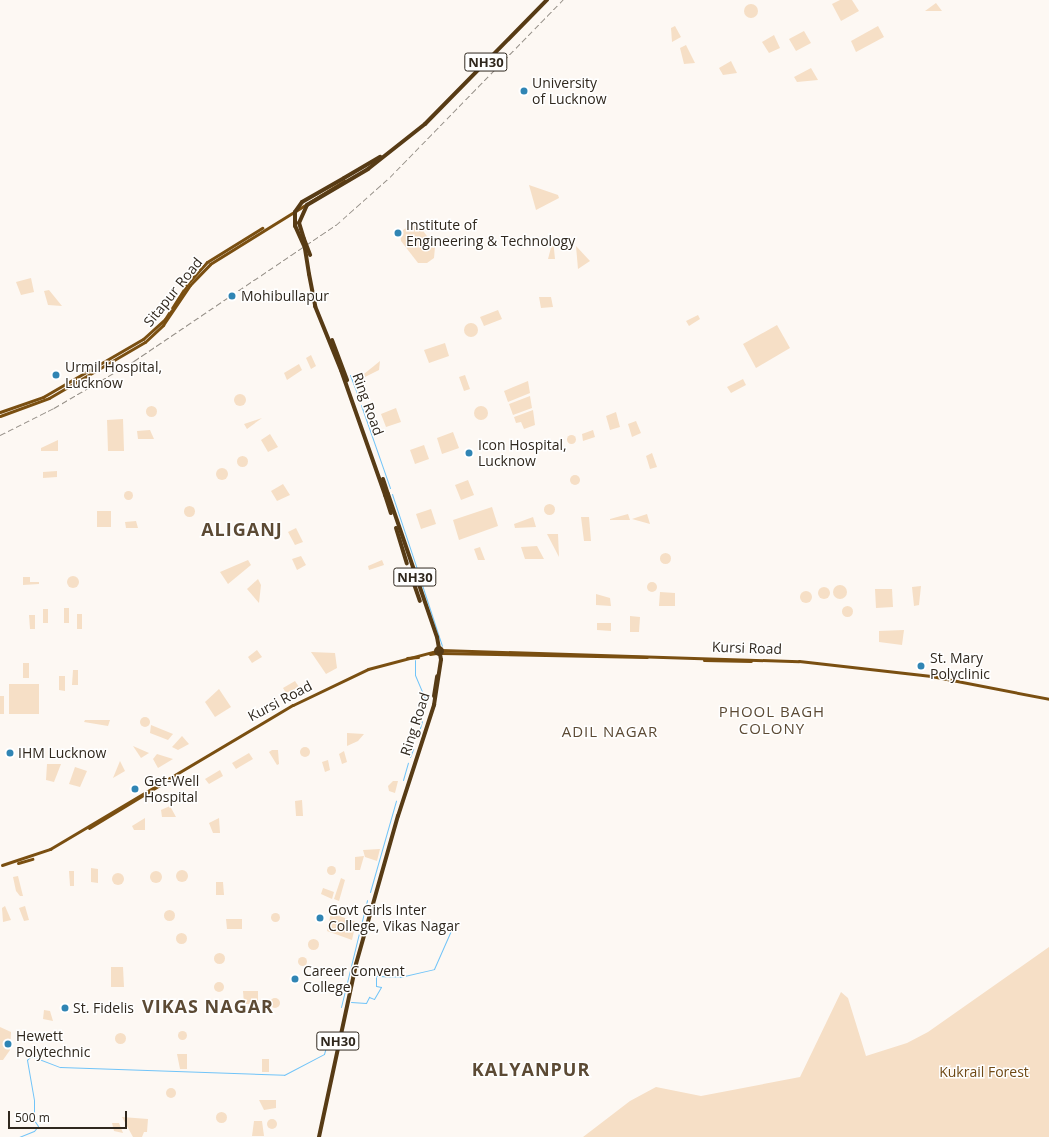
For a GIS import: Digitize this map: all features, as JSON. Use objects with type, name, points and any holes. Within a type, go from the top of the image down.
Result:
[{"type":"highway","name":"Sitapur Road","points":[[373,161],[410,132],[417,129],[544,0]]},
{"type":"highway","name":"NH30","points":[[310,274],[308,246],[300,230],[301,216],[308,205],[368,169],[425,124],[547,0]]},
{"type":"highway","name":"NH30","points":[[310,274],[305,248],[295,226],[295,212],[302,202],[373,161]]},
{"type":"highway","name":"Ring Road","points":[[310,274],[315,301],[326,326],[437,637],[441,660],[434,705],[401,797],[372,894],[354,964],[318,1137]]},
{"type":"highway","name":"Ring Road","points":[[310,274],[312,297],[386,495]]},
{"type":"highway","points":[[436,652],[441,651]]},
{"type":"highway","name":"Ring Road","points":[[318,1137],[356,964],[401,797]]},
{"type":"main road","name":"Sitapur Road","points":[[1,413],[43,397],[143,339],[165,319],[188,283],[207,262],[332,190],[373,161]]},
{"type":"main road","name":"Kursi Road","points":[[441,651],[799,663],[886,671],[953,680],[1049,700]]},
{"type":"main road","name":"Kursi Road","points":[[1,865],[28,861],[54,849],[292,705],[368,669],[407,658],[436,652]]},
{"type":"green space","points":[[840,0],[852,0],[859,11],[841,21],[832,4]]},
{"type":"green space","points":[[936,3],[942,11],[925,11]]},
{"type":"green space","points":[[748,4],[754,4],[758,8],[758,14],[754,18],[748,18],[744,14],[744,8]]},
{"type":"green space","points":[[675,26],[681,37],[672,42],[671,28]]},
{"type":"green space","points":[[878,26],[884,37],[856,52],[851,41]]},
{"type":"green space","points":[[804,31],[811,43],[796,51],[789,39]]},
{"type":"green space","points":[[774,35],[780,48],[769,53],[762,42]]},
{"type":"green space","points":[[686,45],[695,63],[684,64],[680,48]]},
{"type":"green space","points":[[731,61],[737,73],[723,75],[719,68]]},
{"type":"green space","points":[[811,68],[818,80],[797,82],[794,77]]},
{"type":"green space","points":[[529,185],[558,195],[559,198],[536,210]]},
{"type":"green space","points":[[411,225],[421,228],[435,247],[434,258],[427,263],[418,263],[401,241],[400,232]]},
{"type":"green space","points":[[553,240],[555,259],[548,259]]},
{"type":"green space","points":[[576,246],[590,261],[578,269]]},
{"type":"green space","points":[[31,278],[34,292],[21,295],[16,282]]},
{"type":"green space","points":[[49,290],[62,306],[48,305],[44,291]]},
{"type":"green space","points":[[277,293],[281,293],[283,297],[281,301],[277,301],[275,299],[275,295]]},
{"type":"green space","points":[[539,297],[551,297],[553,307],[541,308]]},
{"type":"green space","points":[[498,310],[502,319],[484,326],[480,317]]},
{"type":"green space","points":[[698,315],[700,319],[689,326],[686,321]]},
{"type":"green space","points":[[468,323],[474,323],[478,327],[478,333],[474,337],[468,337],[464,333],[464,327]]},
{"type":"green space","points":[[777,325],[790,348],[756,368],[743,344]]},
{"type":"green space","points":[[445,343],[449,356],[429,363],[424,350]]},
{"type":"green space","points":[[311,355],[316,366],[311,369],[306,358]]},
{"type":"green space","points":[[380,361],[379,370],[365,377],[364,374]]},
{"type":"green space","points":[[299,364],[302,370],[287,380],[284,373]]},
{"type":"green space","points":[[465,375],[470,389],[464,391],[459,377]]},
{"type":"green space","points":[[743,379],[746,385],[731,393],[727,387]]},
{"type":"green space","points":[[528,381],[530,393],[508,402],[504,391]]},
{"type":"green space","points":[[238,394],[242,394],[246,400],[242,406],[238,406],[234,402],[234,398]]},
{"type":"green space","points":[[530,396],[532,408],[513,415],[509,404]]},
{"type":"green space","points":[[149,406],[153,406],[155,407],[155,415],[149,416],[146,413],[146,409]]},
{"type":"green space","points":[[481,406],[486,408],[488,413],[486,418],[481,420],[476,418],[474,413],[476,408]]},
{"type":"green space","points":[[396,408],[401,422],[386,427],[381,414]]},
{"type":"green space","points":[[533,410],[535,425],[524,429],[521,422],[516,423],[514,417]]},
{"type":"green space","points":[[616,412],[620,427],[610,430],[606,416]]},
{"type":"green space","points":[[262,418],[247,429],[244,424]]},
{"type":"green space","points":[[123,419],[124,451],[108,451],[107,420]]},
{"type":"green space","points":[[636,421],[641,433],[632,437],[628,424]]},
{"type":"green space","points":[[150,430],[154,439],[138,439],[137,431]]},
{"type":"green space","points":[[593,430],[595,437],[583,441],[582,434]]},
{"type":"green space","points":[[453,432],[459,448],[442,454],[437,438]]},
{"type":"green space","points":[[270,434],[278,447],[268,452],[261,440]]},
{"type":"green space","points":[[569,435],[573,435],[575,439],[573,443],[569,443],[567,441],[567,437]]},
{"type":"green space","points":[[58,440],[58,451],[41,451],[41,448]]},
{"type":"green space","points":[[424,445],[429,459],[415,464],[410,450]]},
{"type":"green space","points":[[652,453],[657,467],[650,469],[646,456]]},
{"type":"green space","points":[[242,455],[246,457],[248,461],[246,465],[242,467],[238,465],[236,461],[238,457]]},
{"type":"green space","points":[[224,468],[227,469],[227,479],[220,480],[217,479],[216,472],[217,469]]},
{"type":"green space","points":[[57,471],[57,477],[43,478],[43,472]]},
{"type":"green space","points":[[575,475],[580,480],[575,485],[570,480]]},
{"type":"green space","points":[[468,480],[474,495],[461,500],[455,485]]},
{"type":"green space","points":[[283,484],[290,495],[277,501],[271,491]]},
{"type":"green space","points":[[128,490],[133,495],[128,500],[123,495]]},
{"type":"green space","points":[[549,503],[553,505],[555,509],[553,513],[549,515],[545,513],[543,509],[545,505]]},
{"type":"green space","points":[[187,506],[191,506],[193,507],[193,515],[187,516],[184,513],[184,509]]},
{"type":"green space","points":[[492,507],[498,526],[459,540],[453,520]]},
{"type":"green space","points":[[431,509],[436,524],[421,529],[416,514]]},
{"type":"green space","points":[[97,511],[111,511],[111,527],[97,527]]},
{"type":"green space","points":[[628,514],[630,520],[610,520],[610,519]]},
{"type":"green space","points":[[647,514],[650,524],[632,519]]},
{"type":"green space","points":[[533,517],[536,527],[515,528],[514,524]]},
{"type":"green space","points":[[581,517],[589,517],[591,541],[584,541]]},
{"type":"green space","points":[[136,521],[138,528],[126,528],[125,522]]},
{"type":"green space","points":[[296,528],[303,542],[295,545],[288,532]]},
{"type":"green space","points":[[547,534],[558,534],[559,557]]},
{"type":"green space","points":[[537,546],[544,559],[525,559],[521,547]]},
{"type":"green space","points":[[480,547],[485,560],[478,560],[474,549]]},
{"type":"green space","points":[[665,552],[669,554],[671,558],[669,562],[665,564],[661,562],[659,558],[661,554]]},
{"type":"green space","points":[[301,556],[306,565],[297,570],[292,559]]},
{"type":"green space","points":[[248,560],[251,565],[228,584],[220,572]]},
{"type":"green space","points":[[382,560],[384,565],[369,570],[368,566]]},
{"type":"green space","points":[[71,576],[75,576],[79,582],[75,588],[71,588],[67,584],[67,580]]},
{"type":"green space","points":[[23,577],[30,577],[30,582],[39,582],[39,584],[23,585]]},
{"type":"green space","points":[[258,579],[261,585],[259,603],[247,589]]},
{"type":"green space","points":[[650,582],[654,582],[657,587],[654,592],[650,592],[647,589],[647,585]]},
{"type":"green space","points":[[840,585],[845,587],[847,592],[845,597],[840,599],[835,597],[833,592],[835,587]]},
{"type":"green space","points":[[921,586],[919,605],[914,606],[912,587]]},
{"type":"green space","points":[[826,587],[829,588],[829,598],[822,599],[819,598],[818,591],[819,588]]},
{"type":"green space","points":[[875,589],[892,589],[893,607],[876,608]]},
{"type":"green space","points":[[806,591],[810,593],[812,597],[810,601],[806,603],[802,601],[800,597],[802,593]]},
{"type":"green space","points":[[660,592],[675,593],[675,606],[659,606]]},
{"type":"green space","points":[[596,594],[610,598],[611,606],[596,605]]},
{"type":"green space","points":[[845,606],[849,606],[851,607],[851,615],[845,616],[842,613],[842,609]]},
{"type":"green space","points":[[64,608],[69,608],[69,623],[64,623]]},
{"type":"green space","points":[[43,609],[48,609],[48,623],[43,623]]},
{"type":"green space","points":[[77,614],[82,614],[82,629],[77,629]]},
{"type":"green space","points":[[29,615],[35,615],[35,629],[30,629]]},
{"type":"green space","points":[[630,616],[640,617],[639,632],[630,632]]},
{"type":"green space","points":[[597,623],[611,623],[611,631],[597,630]]},
{"type":"green space","points":[[904,630],[902,645],[879,642],[879,631]]},
{"type":"green space","points":[[257,650],[262,657],[252,663],[248,657]]},
{"type":"green space","points":[[311,652],[335,653],[337,668],[326,674]]},
{"type":"green space","points":[[23,663],[29,663],[29,678],[23,678]]},
{"type":"green space","points":[[73,670],[78,670],[78,685],[72,685]]},
{"type":"green space","points":[[59,676],[65,676],[65,691],[59,690]]},
{"type":"green space","points":[[295,681],[299,687],[286,693],[283,688]]},
{"type":"green space","points":[[9,684],[39,684],[39,714],[9,714]]},
{"type":"green space","points":[[219,689],[231,707],[215,717],[205,702]]},
{"type":"green space","points":[[0,696],[4,696],[4,714],[0,714]]},
{"type":"green space","points":[[143,717],[147,717],[149,718],[149,726],[143,727],[140,724],[140,720]]},
{"type":"green space","points":[[85,720],[110,720],[108,726],[84,722]]},
{"type":"green space","points":[[151,725],[173,734],[168,740],[150,733]]},
{"type":"green space","points":[[347,733],[364,734],[358,741],[347,746]]},
{"type":"green space","points":[[182,736],[189,744],[178,750],[172,747]]},
{"type":"green space","points":[[133,746],[149,753],[141,758]]},
{"type":"green space","points":[[303,747],[307,747],[310,752],[307,757],[303,757],[300,754],[300,750]]},
{"type":"green space","points":[[272,750],[278,750],[279,764],[277,765],[269,752]]},
{"type":"green space","points":[[344,751],[347,762],[342,764],[339,754]]},
{"type":"green space","points":[[249,753],[253,759],[236,769],[232,763]]},
{"type":"green space","points":[[157,754],[173,759],[158,768],[153,759]]},
{"type":"green space","points":[[328,760],[330,770],[325,772],[322,762]]},
{"type":"green space","points":[[120,761],[125,771],[113,778]]},
{"type":"green space","points":[[47,764],[61,764],[54,782],[46,780]]},
{"type":"green space","points":[[75,767],[87,771],[80,787],[69,784]]},
{"type":"green space","points":[[220,770],[223,776],[209,784],[205,779]]},
{"type":"green space","points":[[393,781],[398,781],[395,793],[389,791],[388,786]]},
{"type":"green space","points":[[302,800],[303,816],[296,816],[295,801]]},
{"type":"green space","points":[[170,806],[176,817],[162,817],[161,810]]},
{"type":"green space","points":[[145,818],[145,830],[134,830],[132,826]]},
{"type":"green space","points":[[219,818],[220,833],[213,833],[209,823]]},
{"type":"green space","points":[[380,849],[377,861],[365,857],[363,850]]},
{"type":"green space","points":[[364,856],[360,870],[355,870],[355,857]]},
{"type":"green space","points":[[331,865],[336,870],[331,875],[326,870]]},
{"type":"green space","points":[[91,868],[98,869],[98,883],[91,882]]},
{"type":"green space","points":[[180,870],[184,870],[188,876],[184,882],[180,882],[176,878],[176,874]]},
{"type":"green space","points":[[69,871],[74,871],[74,886],[70,886]]},
{"type":"green space","points":[[158,871],[161,872],[161,882],[154,883],[151,882],[150,875],[151,872]]},
{"type":"green space","points":[[120,873],[123,874],[123,884],[116,885],[113,884],[112,877],[113,874]]},
{"type":"green space","points":[[18,876],[23,896],[20,896],[16,891],[13,877]]},
{"type":"green space","points":[[341,878],[345,880],[339,901],[334,899]]},
{"type":"green space","points":[[216,882],[223,882],[224,895],[216,895]]},
{"type":"green space","points":[[323,888],[334,892],[332,899],[321,894]]},
{"type":"green space","points":[[5,906],[11,920],[3,922],[2,908]]},
{"type":"green space","points":[[25,906],[29,920],[24,921],[19,908]]},
{"type":"green space","points":[[167,910],[171,910],[173,911],[173,919],[167,920],[164,917],[164,913]]},
{"type":"green space","points":[[275,912],[280,917],[275,922],[270,917]]},
{"type":"green space","points":[[331,913],[356,922],[352,940],[327,931]]},
{"type":"green space","points":[[226,919],[242,919],[242,929],[227,929]]},
{"type":"green space","points":[[181,932],[185,934],[187,938],[185,942],[181,944],[177,942],[175,938],[177,934]]},
{"type":"green space","points":[[311,939],[315,939],[317,940],[317,948],[311,949],[308,946],[308,942]]},
{"type":"green space","name":"Kukrail Forest","points":[[1049,947],[1049,1137],[583,1137],[630,1101],[656,1087],[701,1096],[800,1077],[841,992],[848,998],[866,1056],[907,1043],[928,1032]]},
{"type":"green space","points":[[219,952],[223,954],[225,958],[223,962],[219,964],[215,962],[213,958],[215,954]]},
{"type":"green space","points":[[300,957],[304,957],[306,961],[304,965],[300,965],[298,963],[298,959]]},
{"type":"green space","points":[[111,967],[123,967],[124,987],[111,987]]},
{"type":"green space","points":[[217,982],[221,982],[223,983],[223,991],[217,992],[214,989],[214,985]]},
{"type":"green space","points":[[243,991],[258,991],[258,1004],[244,1004]]},
{"type":"green space","points":[[273,998],[277,998],[280,1003],[277,1008],[273,1008],[270,1005],[270,1001]]},
{"type":"green space","points":[[44,1010],[50,1011],[53,1021],[43,1019]]},
{"type":"green space","points":[[0,1027],[11,1032],[10,1050],[3,1060],[0,1060]]},
{"type":"green space","points":[[180,1031],[184,1031],[186,1035],[184,1039],[180,1039],[178,1037],[178,1033]]},
{"type":"green space","points":[[120,1032],[124,1034],[126,1038],[124,1042],[120,1044],[116,1042],[114,1038],[116,1034]]},
{"type":"green space","points":[[177,1054],[187,1054],[187,1069],[180,1069]]},
{"type":"green space","points":[[262,1059],[269,1059],[269,1072],[262,1072]]},
{"type":"green space","points":[[169,1088],[173,1088],[175,1089],[175,1097],[169,1098],[166,1095],[166,1091]]},
{"type":"green space","points":[[259,1100],[276,1100],[276,1108],[264,1110]]},
{"type":"green space","points":[[221,1111],[225,1113],[227,1117],[225,1121],[221,1123],[217,1121],[215,1117],[217,1113]]},
{"type":"green space","points":[[122,1117],[148,1119],[147,1132],[144,1132],[142,1137],[133,1137]]},
{"type":"green space","points":[[270,1119],[274,1119],[277,1124],[274,1129],[270,1129],[267,1126],[267,1122]]},
{"type":"green space","points":[[254,1121],[262,1121],[264,1136],[252,1136]]},
{"type":"green space","points":[[112,1123],[119,1123],[123,1133],[114,1131]]},
{"type":"waterway","points":[[350,375],[360,401]]},
{"type":"waterway","points":[[361,405],[390,488]]},
{"type":"waterway","points":[[392,494],[420,578]]},
{"type":"waterway","points":[[421,582],[442,646]]},
{"type":"waterway","points":[[415,660],[415,675],[427,703]]},
{"type":"waterway","points":[[420,728],[422,721]]},
{"type":"waterway","points":[[410,757],[413,749]]},
{"type":"waterway","points":[[403,780],[408,763]]},
{"type":"waterway","points":[[370,892],[396,801]]},
{"type":"waterway","points":[[341,1007],[367,900]]},
{"type":"waterway","points":[[351,1002],[366,1003],[369,997],[374,999],[381,987],[376,986],[376,976],[400,977],[434,969],[453,926]]},
{"type":"waterway","points":[[19,1137],[34,1131],[38,1126],[34,1120],[34,1100],[27,1060],[31,1056],[60,1067],[284,1075],[324,1054],[328,1040]]},
{"type":"railway","points":[[0,435],[54,408],[134,361],[336,225],[390,177],[563,0]]},
{"type":"place","name":"University of Lucknow","points":[[524,91]]},
{"type":"place","name":"Institute of Engineering & Technology","points":[[398,233]]},
{"type":"place","name":"Mohibullapur","points":[[232,296]]},
{"type":"place","name":"Urmil Hospital, Lucknow","points":[[56,375]]},
{"type":"place","name":"Icon Hospital, Lucknow","points":[[469,453]]},
{"type":"place","name":"St. Mary Polyclinic","points":[[921,666]]},
{"type":"place","name":"IHM Lucknow","points":[[10,753]]},
{"type":"place","name":"Get-Well Hospital","points":[[135,789]]},
{"type":"place","name":"Govt Girls Inter College, Vikas Nagar","points":[[320,918]]},
{"type":"place","name":"Career Convent College","points":[[295,979]]},
{"type":"place","name":"St. Fidelis","points":[[65,1008]]},
{"type":"place","name":"Hewett Polytechnic","points":[[8,1044]]},
{"type":"district","name":"ALIGANJ","points":[[242,529]]},
{"type":"district","name":"PHOOL BAGH COLONY","points":[[772,720]]},
{"type":"district","name":"ADIL NAGAR","points":[[610,732]]},
{"type":"district","name":"VIKAS NAGAR","points":[[208,1006]]},
{"type":"district","name":"KALYANPUR","points":[[531,1069]]}]
